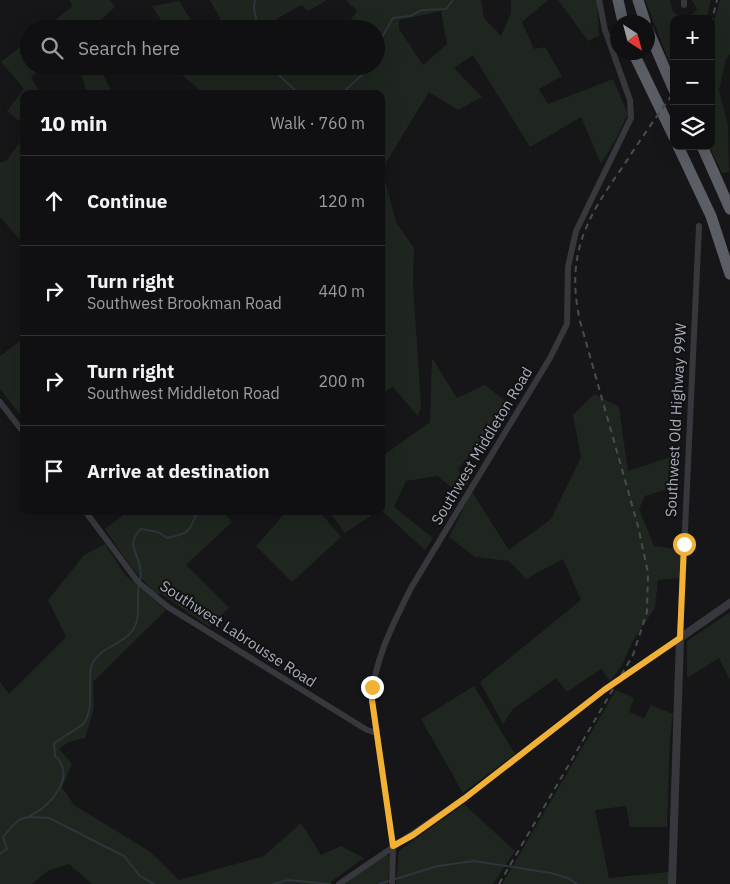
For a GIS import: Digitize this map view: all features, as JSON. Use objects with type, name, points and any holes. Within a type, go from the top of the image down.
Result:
[{"type":"highway","points":[[618,0],[621,15]]},
{"type":"highway","points":[[638,0],[643,15]]},
{"type":"highway","points":[[655,46],[670,81]]},
{"type":"highway","points":[[638,60],[670,128]]},
{"type":"highway","points":[[680,150],[708,210],[730,274]]},
{"type":"highway","points":[[704,150],[730,209]]},
{"type":"street","name":"Southwest Middleton Road","points":[[392,884],[393,846],[377,733],[373,686],[401,608],[464,498],[560,341],[567,324],[568,267],[576,231],[631,118],[630,100],[608,38],[599,0]]},
{"type":"street","name":"Southwest Old Highway 99W","points":[[672,884],[680,638],[699,226]]},
{"type":"street","points":[[0,402],[20,428]]},
{"type":"street","name":"Southwest Labrousse Road","points":[[88,515],[130,573],[168,607],[367,730],[377,733]]},
{"type":"street","points":[[340,884],[465,798],[604,690],[730,603]]},
{"type":"shaded area","points":[[69,0],[110,0],[115,7],[101,20],[55,20],[73,6]]},
{"type":"shaded area","points":[[210,0],[327,0],[308,11],[301,5],[276,20],[221,20]]},
{"type":"shaded area","points":[[346,0],[481,0],[484,18],[501,36],[511,13],[511,0],[548,0],[522,22],[534,49],[545,47],[562,76],[539,89],[548,104],[613,79],[628,114],[601,164],[581,117],[530,147],[473,55],[454,68],[482,97],[458,110],[429,92],[385,164],[385,90],[199,90],[182,75],[385,75],[385,20],[350,20],[357,11]],"holes":[[[441,11],[447,44],[423,65],[399,29],[399,20]]]},
{"type":"shaded area","points":[[558,0],[597,0],[599,36],[588,41]]},
{"type":"shaded area","points":[[645,0],[670,0],[673,12],[677,15],[670,15],[670,64],[655,26],[655,15],[651,15]]},
{"type":"shaded area","points":[[692,0],[711,0],[707,15],[692,15],[697,9]]},
{"type":"shaded area","points":[[720,0],[730,0],[730,54],[726,59],[719,90],[728,125],[729,172],[722,173],[711,150],[715,150],[715,18]]},
{"type":"shaded area","points":[[179,1],[191,20],[161,20],[152,6]]},
{"type":"shaded area","points":[[20,47],[20,75],[34,75],[31,77],[39,90],[23,90],[1,62]]},
{"type":"shaded area","points":[[82,75],[103,75],[110,89],[108,90],[86,90]]},
{"type":"shaded area","points":[[20,94],[20,122],[7,111]]},
{"type":"shaded area","points":[[20,142],[20,240],[0,217],[0,163],[7,160]]},
{"type":"shaded area","points":[[385,180],[396,222],[414,248],[413,283],[421,408],[418,416],[393,387],[385,392]]},
{"type":"shaded area","points":[[20,341],[20,415],[0,389],[0,356]]},
{"type":"shaded area","points":[[432,358],[457,398],[485,385],[508,403],[458,470],[468,483],[441,526],[433,522],[453,488],[437,476],[406,481],[394,507],[433,538],[425,550],[385,514],[385,454],[430,422]]},
{"type":"shaded area","points":[[594,394],[619,407],[628,471],[679,454],[680,485],[645,496],[639,509],[654,546],[682,550],[681,578],[658,580],[655,608],[634,639],[622,665],[610,681],[601,669],[567,692],[556,678],[513,709],[503,724],[480,682],[581,600],[563,559],[526,579],[509,561],[475,557],[449,537],[472,492],[509,550],[551,519],[581,457],[573,415]]},
{"type":"shaded area","points":[[124,515],[226,515],[232,522],[186,565],[229,608],[209,627],[160,593],[157,595],[131,567],[105,529]]},
{"type":"shaded area","points":[[283,515],[322,515],[341,537],[292,582],[256,546]]},
{"type":"shaded area","points":[[332,515],[372,515],[345,533]]},
{"type":"shaded area","points":[[105,544],[125,575],[166,610],[93,682],[94,708],[85,738],[69,742],[59,749],[72,764],[62,787],[74,805],[149,851],[179,880],[264,856],[301,823],[321,855],[341,846],[364,858],[328,884],[92,884],[69,864],[49,870],[32,884],[0,884],[0,682],[9,694],[66,637],[48,600],[84,555]]},
{"type":"shaded area","points":[[730,612],[730,680],[719,658],[687,678],[687,641]]},
{"type":"shaded area","points":[[474,686],[515,754],[463,793],[421,719]]},
{"type":"shaded area","points":[[616,690],[634,698],[629,712],[644,718],[651,705],[673,714],[670,738],[667,827],[630,827],[626,806],[595,810],[609,878],[669,872],[669,884],[502,884]]},
{"type":"shaded area","points":[[464,804],[515,851],[493,884],[396,884],[399,851]]},
{"type":"shaded area","points":[[386,854],[390,857],[388,884],[345,884]]},
{"type":"waterway","points":[[255,0],[254,8],[256,20]]},
{"type":"waterway","points":[[385,32],[393,18],[410,16],[422,10],[446,9],[453,0]]},
{"type":"waterway","points":[[279,75],[295,90]]},
{"type":"waterway","points":[[345,90],[362,75]]},
{"type":"waterway","points":[[140,580],[140,565],[134,541],[141,529],[158,532],[167,538],[185,533],[190,528],[196,515]]},
{"type":"waterway","points":[[0,854],[7,849],[3,837],[13,826],[19,820],[29,817],[46,805],[59,790],[63,773],[61,764],[55,756],[54,744],[81,726],[87,718],[90,702],[90,670],[92,664],[101,653],[126,637],[135,626],[138,617],[139,584]]},
{"type":"waterway","points":[[30,817],[49,818],[124,856],[140,876],[154,884]]},
{"type":"waterway","points":[[379,884],[438,866],[474,861],[551,873],[568,878],[577,884]]},
{"type":"waterway","points":[[273,884],[288,880],[330,884]]},
{"type":"railway","points":[[713,15],[717,0]]},
{"type":"railway","points":[[499,884],[633,655],[647,612],[648,573],[638,526],[580,321],[575,276],[582,237],[599,202],[670,98]]},
{"type":"route","points":[[372,687],[372,700],[393,846],[413,835],[465,798],[604,690],[637,670],[680,638],[684,544]]}]
